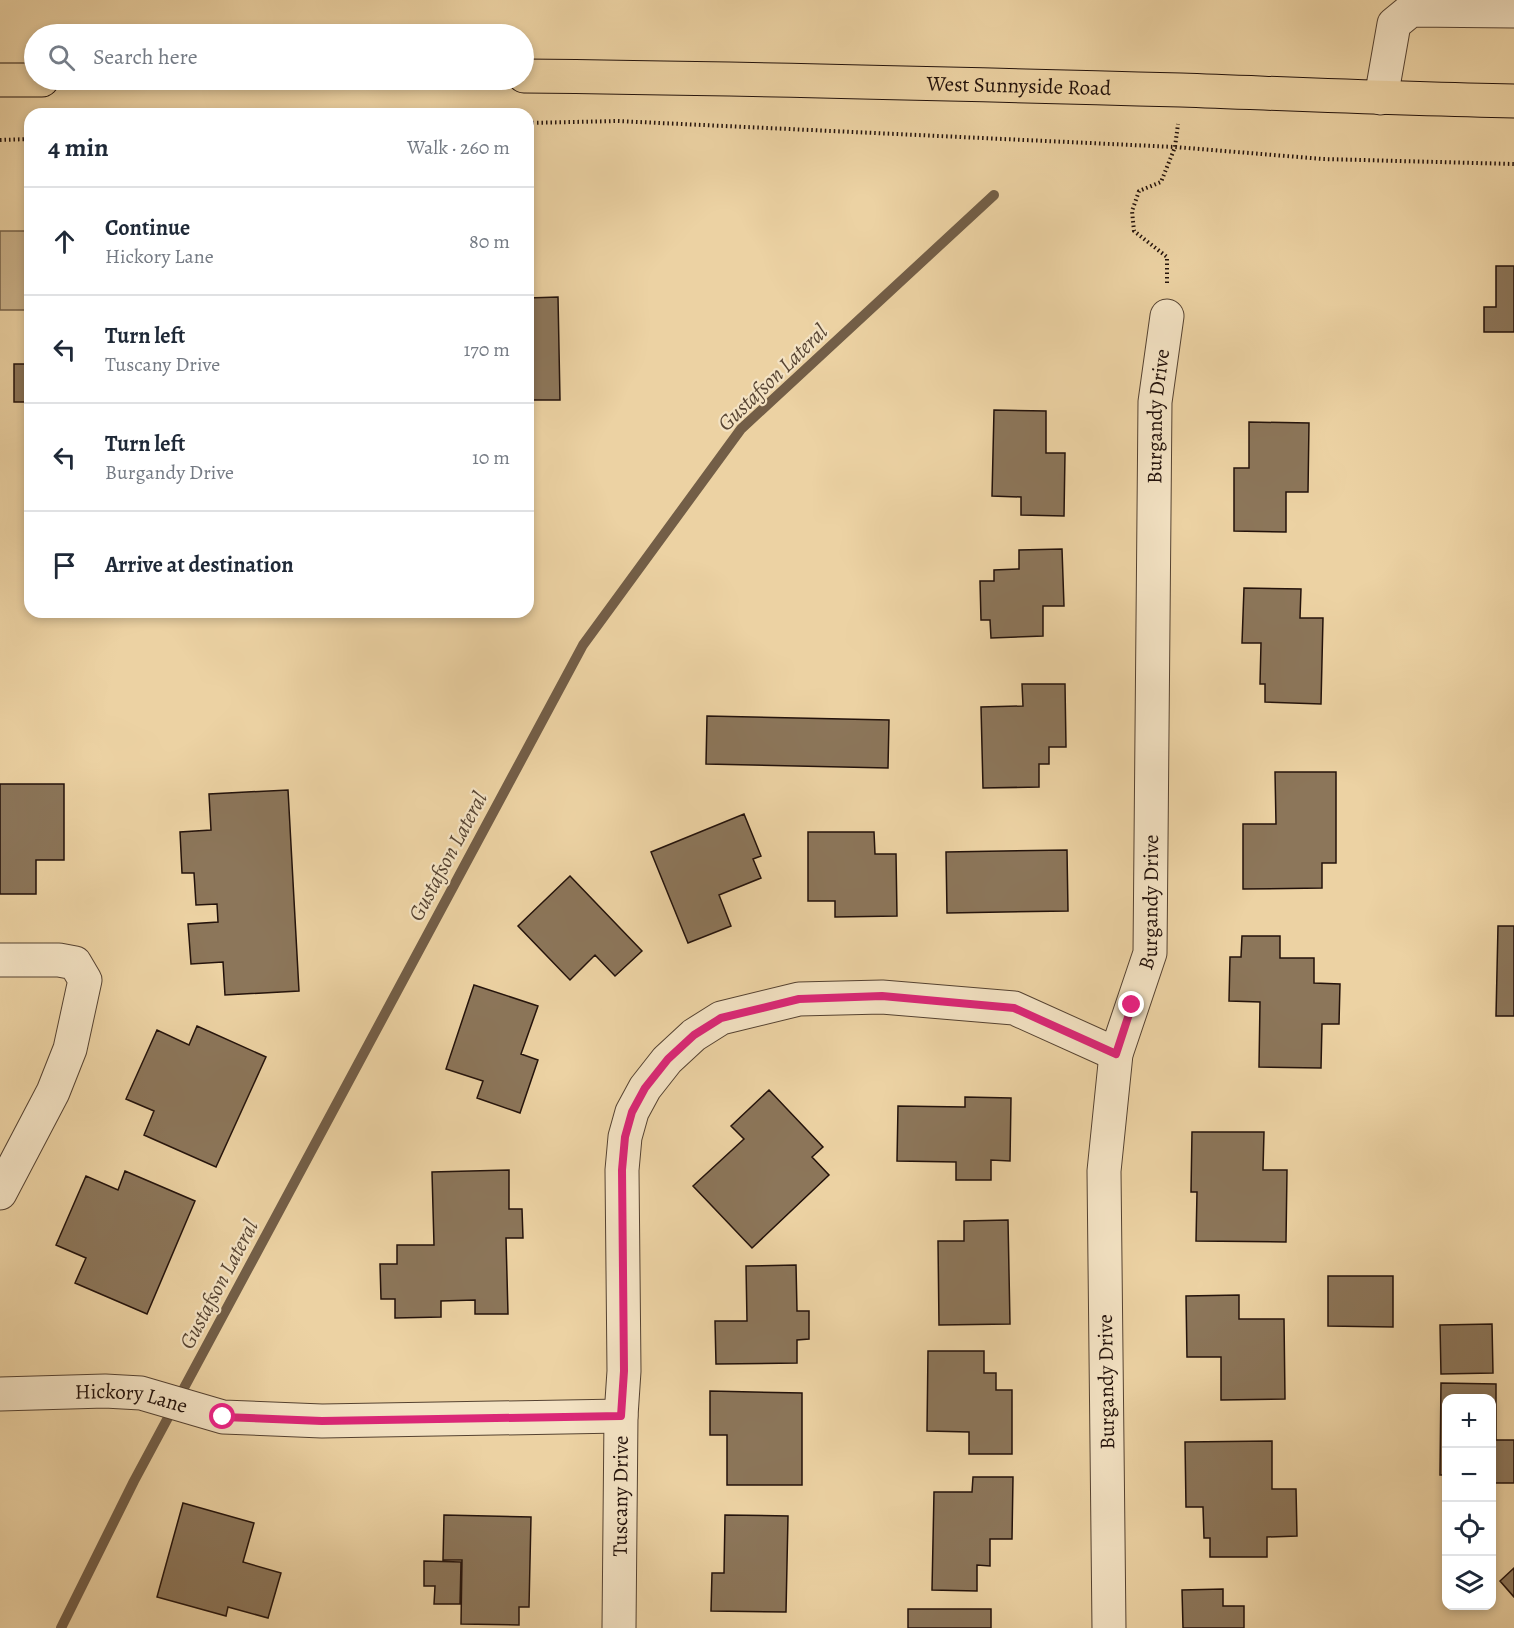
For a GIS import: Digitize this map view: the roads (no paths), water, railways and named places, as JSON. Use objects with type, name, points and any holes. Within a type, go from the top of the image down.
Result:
[{"type":"main road","name":"West Sunnyside Road","points":[[534,76],[733,78],[1514,100]]},
{"type":"main road","points":[[0,80],[24,80]]},
{"type":"street","points":[[1381,98],[1394,24],[1411,10],[1514,11]]},
{"type":"street","name":"Burgandy Drive","points":[[1109,1628],[1104,1172],[1116,1054],[1150,953],[1155,402],[1167,316]]},
{"type":"street","points":[[0,960],[59,960],[75,963],[85,980],[70,1049],[53,1092],[0,1193]]},
{"type":"street","name":"Tuscany Drive","points":[[619,1628],[621,1416],[624,1371],[622,1170],[625,1137],[632,1112],[645,1088],[668,1059],[694,1035],[721,1018],[799,999],[882,996],[1014,1008],[1116,1054]]},
{"type":"street","name":"Hickory Lane","points":[[0,1394],[105,1391],[141,1393],[223,1417],[322,1421],[621,1416]]},
{"type":"waterway","name":"Gustafson Lateral","points":[[61,1628],[134,1481],[583,645],[741,429],[994,195]]}]
